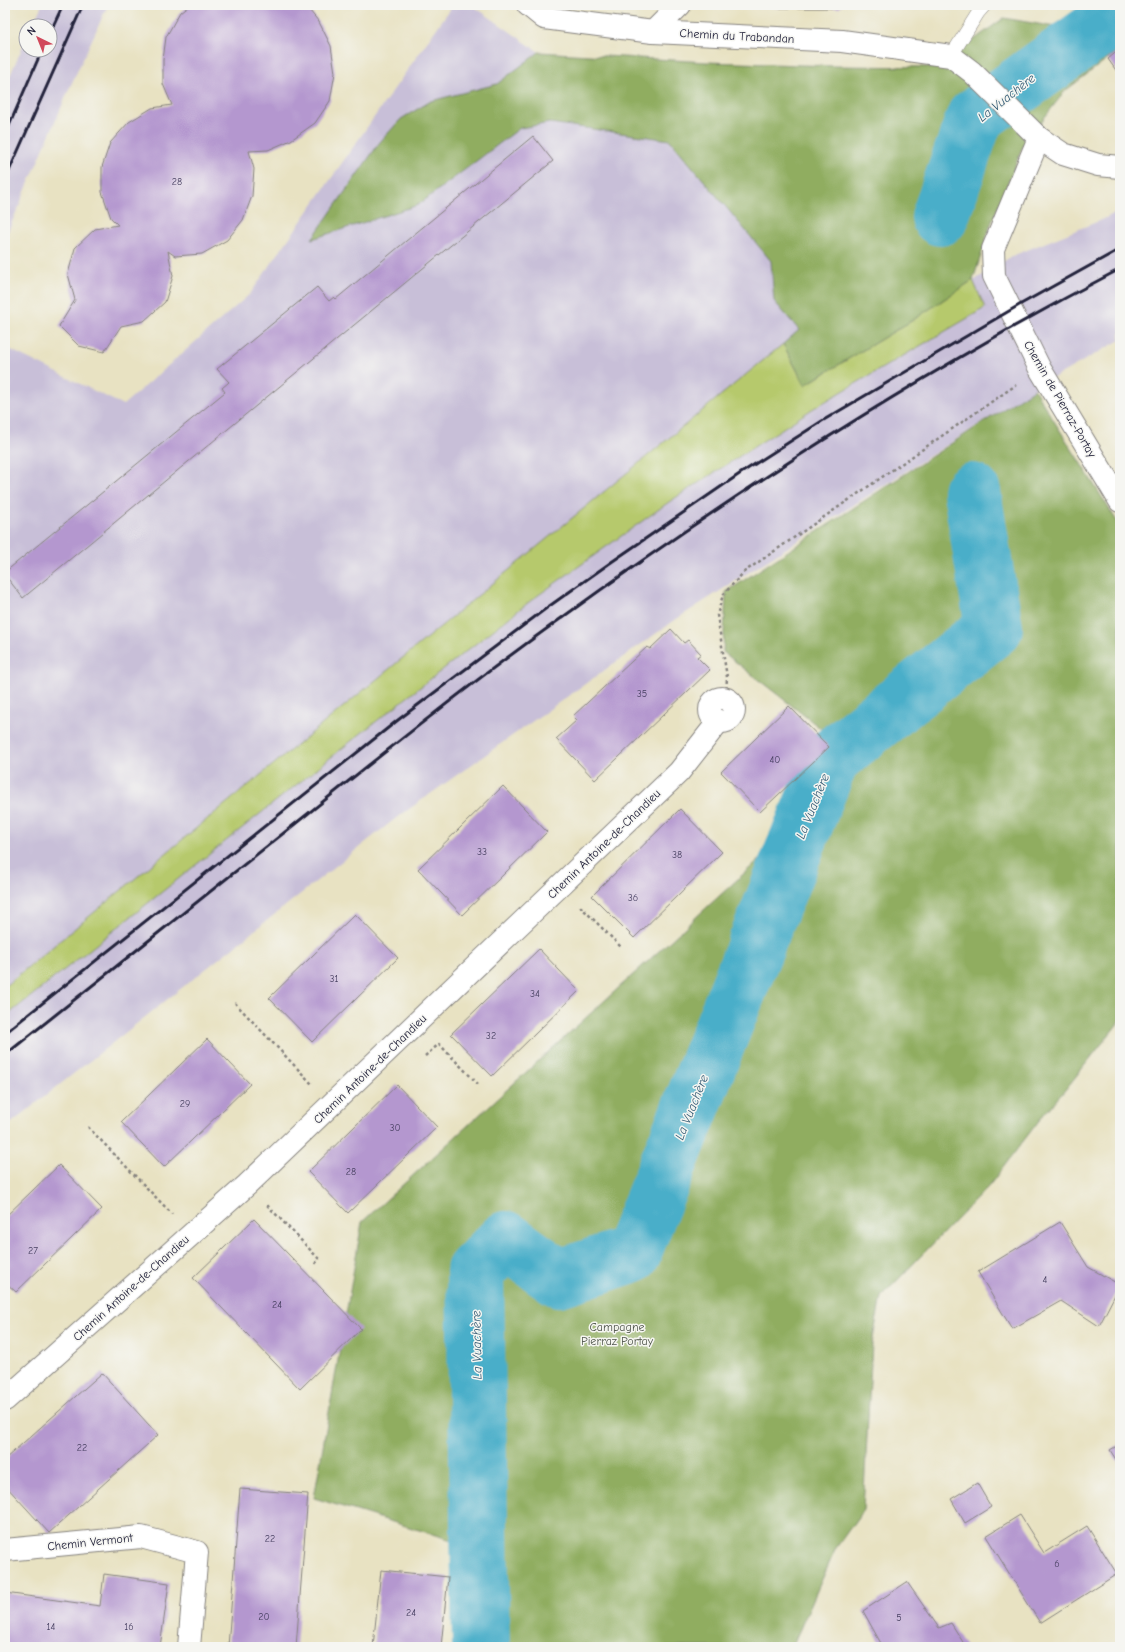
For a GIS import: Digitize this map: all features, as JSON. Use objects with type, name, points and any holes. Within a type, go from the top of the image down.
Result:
[{"type":"street","name":"Chemin du Trabandan","points":[[528,5],[544,18],[653,32],[842,41],[952,56]]},
{"type":"street","points":[[653,32],[680,5]]},
{"type":"street","points":[[952,56],[972,72],[1039,138],[1063,154],[1098,165],[1120,166]]},
{"type":"street","name":"Chemin de Pierraz-Portay","points":[[1039,138],[993,249],[994,276],[1040,369],[1120,501]]},
{"type":"street","name":"Chemin Antoine-de-Chandieu","points":[[5,1400],[247,1185],[679,772],[719,721],[727,721],[732,717],[735,709],[732,702],[726,698]]},
{"type":"street","name":"Chemin Vermont","points":[[5,1550],[141,1537],[197,1552],[188,1647]]},
{"type":"lane","points":[[952,56],[978,13],[985,5]]},
{"type":"path","points":[[726,698],[727,677],[717,615],[723,595],[744,572],[1040,369]]},
{"type":"path","points":[[581,907],[622,948]]},
{"type":"path","points":[[235,1003],[331,1105]]},
{"type":"path","points":[[439,1044],[479,1085]]},
{"type":"path","points":[[88,1127],[191,1235]]},
{"type":"path","points":[[247,1185],[319,1259],[315,1264]]},
{"type":"shaded area","points":[[42,5],[108,5],[70,87],[6,236],[5,87],[18,57],[58,58],[58,18],[36,18]]},
{"type":"shaded area","points":[[453,5],[472,5],[539,52],[497,84],[431,101],[401,119],[380,142],[313,239],[418,205],[520,128],[549,123],[670,140],[771,261],[774,301],[799,330],[805,385],[913,320],[1012,256],[1104,219],[1120,210],[1120,340],[1034,389],[678,618],[395,819],[5,1128],[5,347],[123,405],[250,294]]},
{"type":"green space","points":[[1004,18],[1101,35],[1120,19],[1120,49],[1065,91],[1024,144],[991,224],[973,280],[913,320],[805,385],[783,344],[799,330],[774,301],[771,261],[670,140],[550,123],[520,128],[418,205],[312,239],[380,142],[401,119],[431,101],[497,84],[539,52],[706,62],[936,67]]},
{"type":"green space","points":[[973,280],[985,308],[814,408],[669,502],[533,599],[364,731],[5,1017],[5,986],[783,344],[805,385],[913,320]]},
{"type":"green space","name":"Campagne Pierraz Portay","points":[[1034,389],[1120,526],[1120,1021],[1044,1114],[989,1186],[881,1297],[872,1344],[863,1510],[836,1548],[792,1647],[484,1647],[481,1549],[314,1498],[362,1222],[865,763],[723,652],[726,592]]},
{"type":"building","points":[[189,5],[305,5],[319,22],[331,46],[335,73],[330,101],[315,123],[291,140],[268,150],[249,151],[254,169],[252,196],[243,220],[227,240],[202,254],[175,256],[168,251],[173,276],[165,302],[144,321],[121,326],[104,352],[79,346],[59,326],[75,300],[68,274],[75,248],[95,229],[118,225],[111,218],[102,192],[102,167],[110,143],[129,122],[152,108],[172,105],[163,84],[163,60],[166,37],[180,12]]},
{"type":"building","points":[[772,5],[843,5],[839,8],[775,8]]},
{"type":"building","points":[[1120,49],[1120,76],[1108,59]]},
{"type":"building","points":[[533,136],[553,161],[23,598],[5,575],[5,572],[225,392],[222,388],[229,382],[217,369],[317,287],[329,301],[334,297],[336,299]]},
{"type":"building","points":[[671,629],[684,643],[688,640],[701,654],[697,657],[710,670],[595,780],[556,739],[577,720],[573,716],[647,647],[650,649]]},
{"type":"building","points":[[789,706],[829,747],[760,812],[721,772]]},
{"type":"building","points":[[503,786],[547,832],[462,915],[418,869]]},
{"type":"building","points":[[680,809],[722,852],[634,938],[592,896]]},
{"type":"building","points":[[355,914],[398,958],[312,1042],[269,998]]},
{"type":"building","points":[[539,949],[579,991],[492,1076],[451,1034]]},
{"type":"building","points":[[207,1039],[250,1084],[164,1167],[121,1122]]},
{"type":"building","points":[[397,1085],[437,1127],[348,1213],[308,1172]]},
{"type":"building","points":[[59,1165],[102,1209],[16,1292],[5,1282],[5,1217]]},
{"type":"building","points":[[254,1219],[361,1329],[300,1389],[193,1278]]},
{"type":"building","points":[[1060,1222],[1088,1267],[1120,1285],[1099,1326],[1061,1301],[1012,1329],[978,1272]]},
{"type":"building","points":[[102,1373],[158,1435],[49,1533],[5,1485],[5,1459]]},
{"type":"building","points":[[1120,1444],[1120,1466],[1110,1450]]},
{"type":"building","points":[[977,1483],[991,1507],[965,1523],[951,1499]]},
{"type":"building","points":[[240,1489],[308,1494],[296,1647],[228,1647]]},
{"type":"building","points":[[1020,1515],[1044,1553],[1087,1526],[1117,1574],[1040,1623],[986,1536]]},
{"type":"building","points":[[381,1570],[448,1577],[441,1647],[373,1647]]},
{"type":"building","points":[[104,1574],[169,1583],[160,1647],[5,1647],[5,1593],[100,1606]]},
{"type":"building","points":[[907,1582],[939,1628],[951,1623],[966,1647],[883,1647],[863,1611]]},
{"type":"waterway","name":"La Vuachère","points":[[940,217],[975,117],[1120,13]]},
{"type":"waterway","name":"La Vuachère","points":[[481,1647],[475,1271],[506,1240],[559,1278],[632,1254],[831,758],[994,628],[972,492]]},
{"type":"railway","points":[[57,18],[63,5]]},
{"type":"railway","points":[[5,180],[83,5]]},
{"type":"railway","points":[[5,135],[39,58]]},
{"type":"railway","points":[[5,1033],[398,720],[548,607],[610,563],[741,473],[822,421],[1021,304],[1120,249]]},
{"type":"railway","points":[[5,1055],[424,721],[523,646],[692,526],[761,480],[903,391],[974,349],[1120,269]]}]
